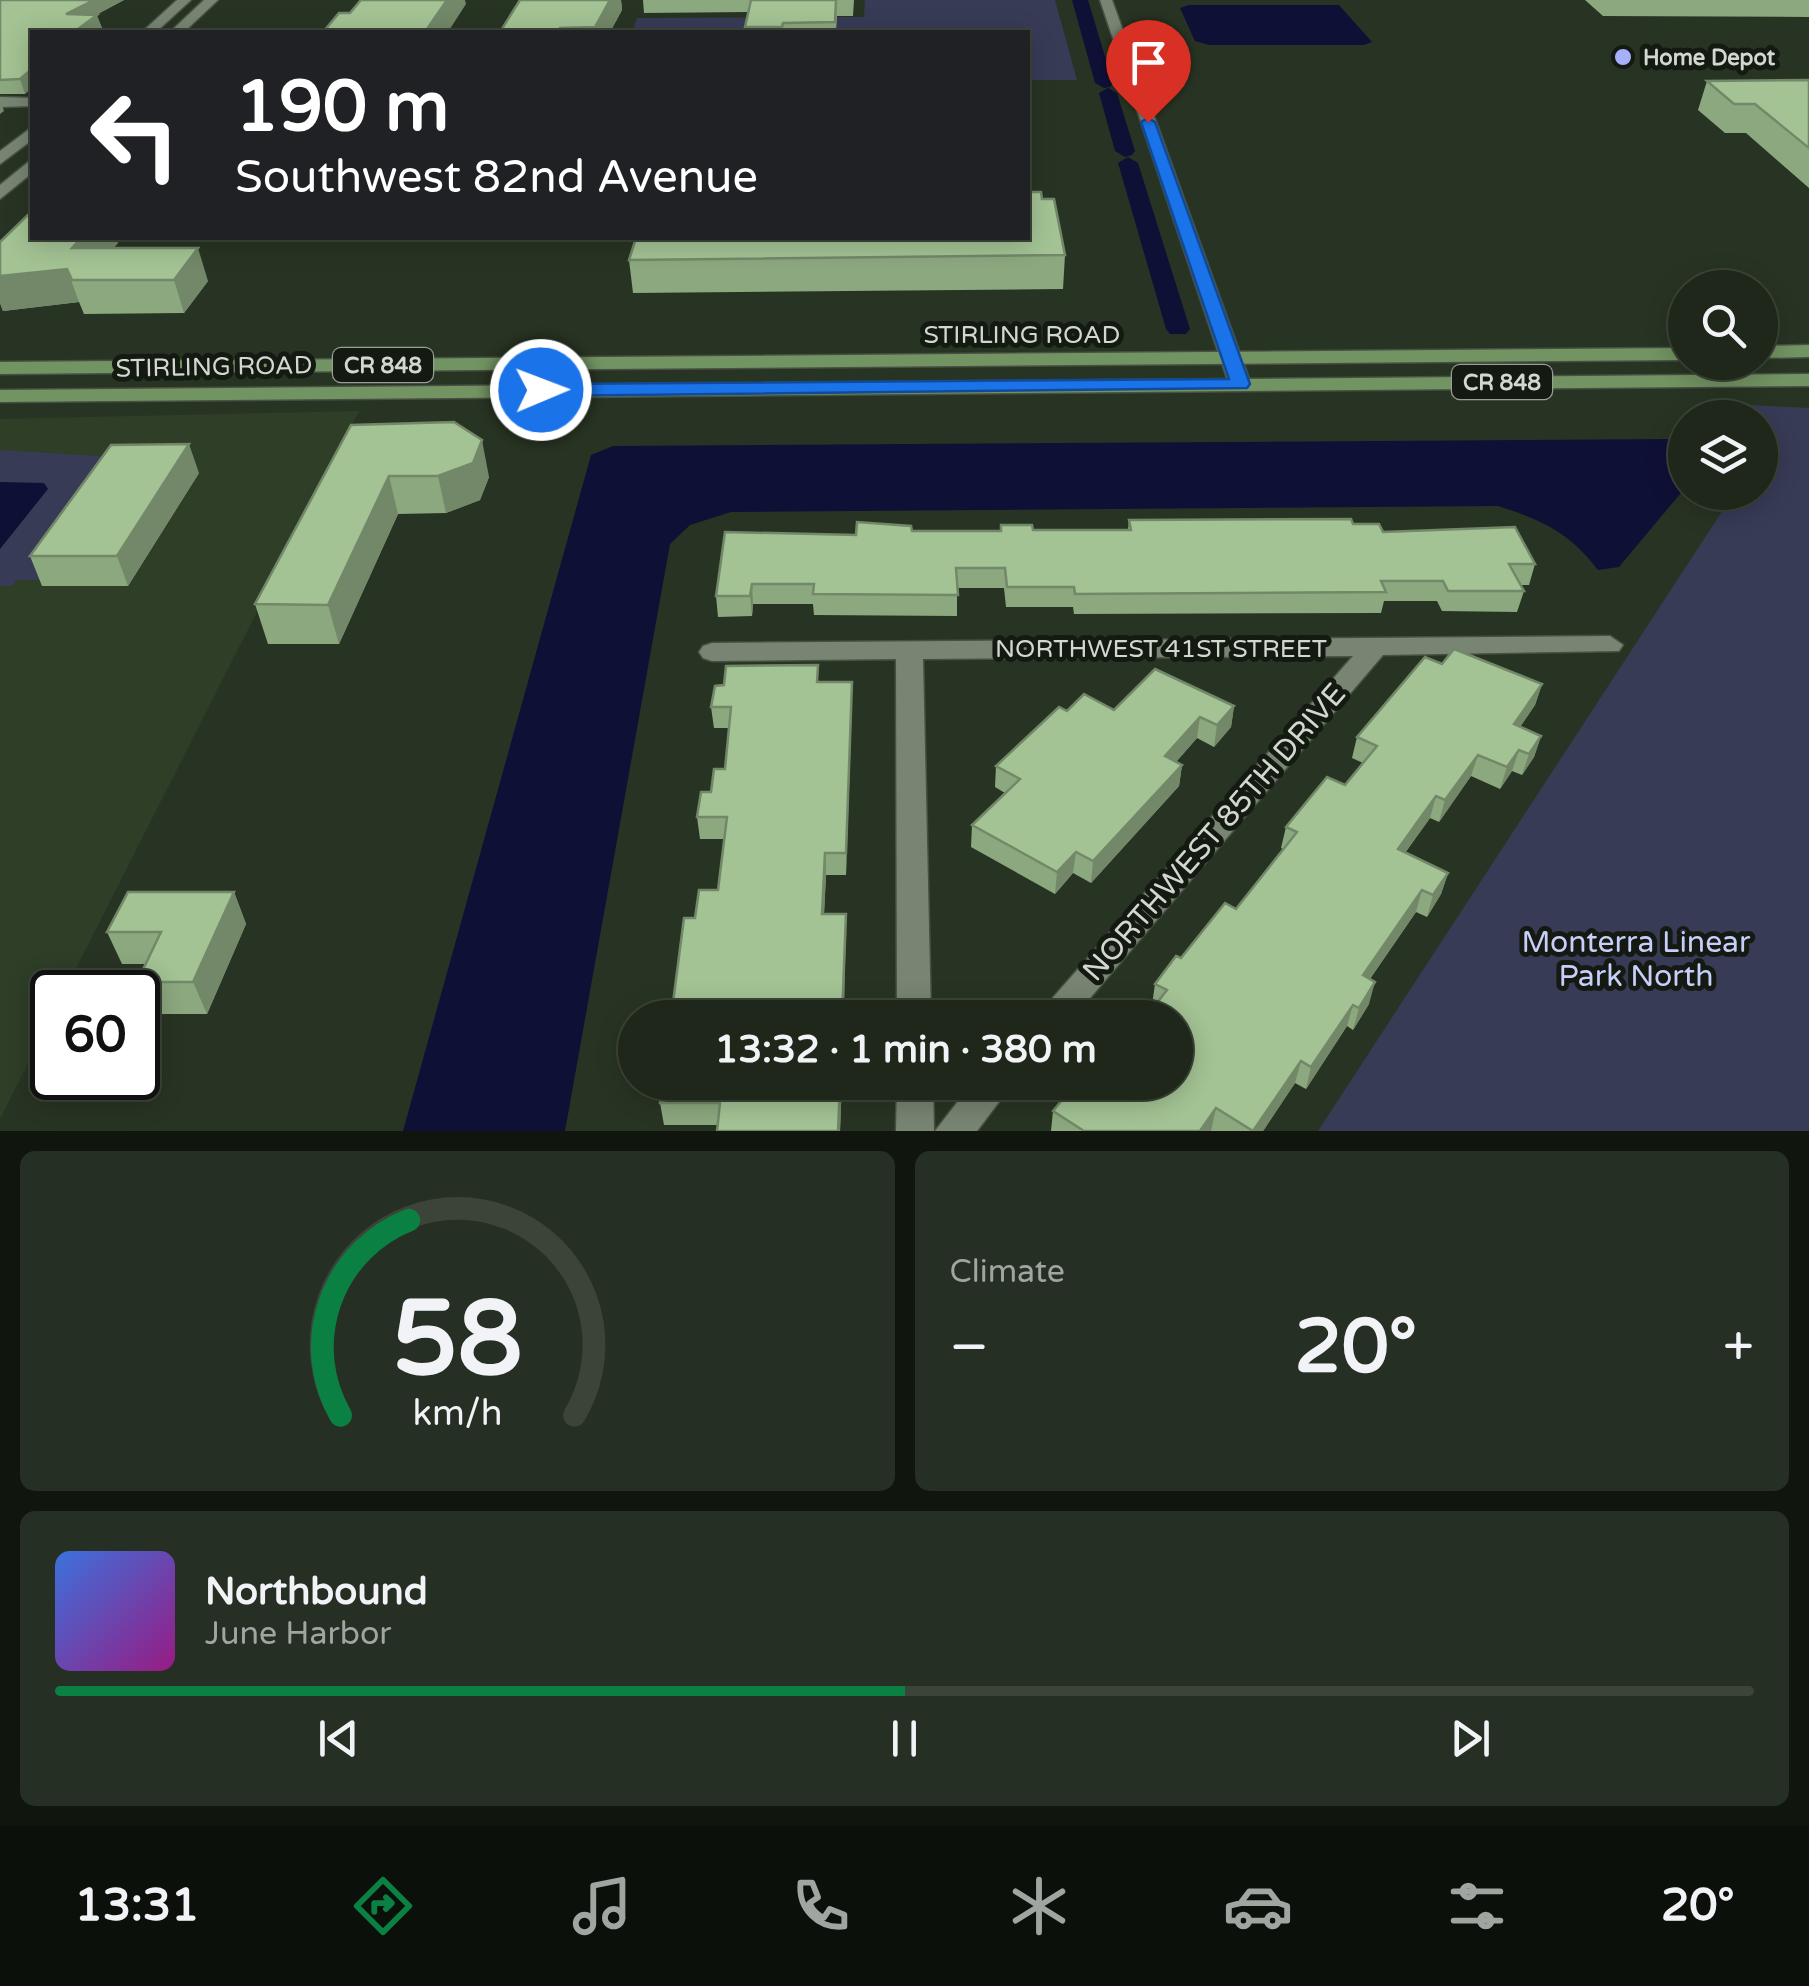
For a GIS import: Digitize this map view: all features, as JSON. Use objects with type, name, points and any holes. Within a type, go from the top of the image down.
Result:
[{"type":"main road","points":[[1778,352],[1809,351]]},
{"type":"main road","name":"STIRLING ROAD","points":[[0,368],[1668,354]]},
{"type":"main road","points":[[541,390],[549,364]]},
{"type":"main road","name":"STIRLING ROAD","points":[[0,396],[1809,380]]},
{"type":"street","points":[[150,30],[185,0]]},
{"type":"street","points":[[178,30],[212,0]]},
{"type":"street","points":[[1106,0],[1240,384]]},
{"type":"street","points":[[0,102],[30,102]]},
{"type":"street","points":[[0,160],[30,134]]},
{"type":"street","points":[[0,194],[30,166]]},
{"type":"street","name":"NORTHWEST 41ST STREET","points":[[712,652],[1610,645]]},
{"type":"street","name":"NORTHWEST 85TH DRIVE","points":[[1068,1000],[1376,646]]},
{"type":"street","points":[[909,650],[914,1000]]},
{"type":"street","points":[[915,1100],[916,1131]]},
{"type":"street","points":[[954,1131],[981,1100]]},
{"type":"shaded area","points":[[1339,5],[1372,42],[1209,45],[1195,41],[1180,8]]},
{"type":"shaded area","points":[[359,411],[75,970],[30,970],[30,1060],[0,1119],[0,419]]},
{"type":"shaded area","points":[[1668,439],[1668,508],[1619,567],[1598,570],[1554,529],[1498,506],[731,512],[690,525],[670,544],[565,1131],[403,1131],[591,455],[613,446]]},
{"type":"shaded area","points":[[0,482],[44,483],[48,489],[0,549]]},
{"type":"green space","points":[[865,0],[1055,0],[1077,80],[1030,80],[1030,30],[633,30],[637,18],[864,17]]},
{"type":"green space","name":"Monterra Linear Park North","points":[[1778,407],[1809,408],[1809,1131],[1318,1131],[1723,510],[1778,510]]},
{"type":"green space","points":[[0,450],[100,456],[112,461],[116,472],[39,580],[17,580],[12,586],[0,586]]},
{"type":"building","points":[[0,0],[94,0],[66,14],[97,15],[77,30],[30,30],[30,71],[20,79],[0,80]]},
{"type":"building","points":[[361,0],[447,0],[426,30],[325,30],[339,13],[350,13]]},
{"type":"building","points":[[520,0],[610,0],[595,27],[501,30]]},
{"type":"building","points":[[751,0],[836,0],[835,22],[745,27]]},
{"type":"building","points":[[1809,80],[1809,148],[1755,104],[1734,104],[1707,81]]},
{"type":"building","points":[[1030,192],[1041,192],[1042,199],[1054,199],[1065,255],[629,260],[635,240],[1030,240]]},
{"type":"building","points":[[30,213],[30,240],[79,240],[72,248],[198,248],[174,280],[72,280],[67,269],[0,276],[0,242]]},
{"type":"building","points":[[454,422],[482,440],[473,463],[438,476],[389,476],[328,605],[255,604],[351,425]]},
{"type":"building","points":[[189,444],[117,556],[30,556],[111,445]]},
{"type":"building","points":[[1351,519],[1353,524],[1379,524],[1383,532],[1515,527],[1535,564],[1509,564],[1524,591],[1448,591],[1443,581],[1381,581],[1386,592],[1075,594],[1074,587],[1007,587],[1005,568],[956,568],[958,595],[813,594],[814,584],[752,584],[750,596],[716,596],[725,532],[856,535],[857,522],[911,526],[912,531],[1001,531],[1001,525],[1032,525],[1033,530],[1131,530],[1129,520]]},
{"type":"building","points":[[1454,649],[1542,684],[1514,724],[1541,736],[1529,754],[1519,750],[1507,767],[1478,755],[1445,800],[1436,796],[1398,849],[1448,873],[1433,895],[1422,890],[1363,975],[1375,982],[1359,1008],[1353,1005],[1311,1067],[1301,1061],[1253,1131],[1216,1108],[1200,1131],[1084,1131],[1053,1111],[1062,1100],[1193,1100],[1193,1000],[1159,1000],[1167,990],[1155,984],[1225,903],[1236,909],[1297,832],[1286,827],[1327,777],[1345,785],[1377,746],[1357,737],[1425,657],[1442,664]]},
{"type":"building","points":[[818,665],[817,682],[852,682],[846,853],[825,853],[822,914],[846,914],[843,1000],[673,1000],[684,918],[695,918],[699,890],[718,890],[727,817],[697,817],[701,792],[711,792],[714,769],[725,769],[731,707],[711,707],[715,686],[724,685],[726,666]]},
{"type":"building","points":[[1155,669],[1234,706],[1217,725],[1200,717],[1165,756],[1182,765],[1093,861],[1076,852],[1057,872],[972,825],[1020,779],[996,766],[1059,707],[1067,711],[1084,694],[1114,710]]},
{"type":"building","points":[[128,892],[234,892],[193,982],[160,982],[160,970],[143,970],[161,932],[107,932]]},
{"type":"building","points":[[839,1100],[838,1131],[717,1131],[720,1103],[660,1103]]},
{"type":"waterway","points":[[1080,0],[1104,83]]},
{"type":"waterway","points":[[1108,93],[1125,151]]},
{"type":"waterway","points":[[1128,163],[1178,329]]},
{"type":"place","name":"Home Depot","points":[[1623,57]]},
{"type":"route","points":[[541,390],[1240,384],[1148,122]]}]
